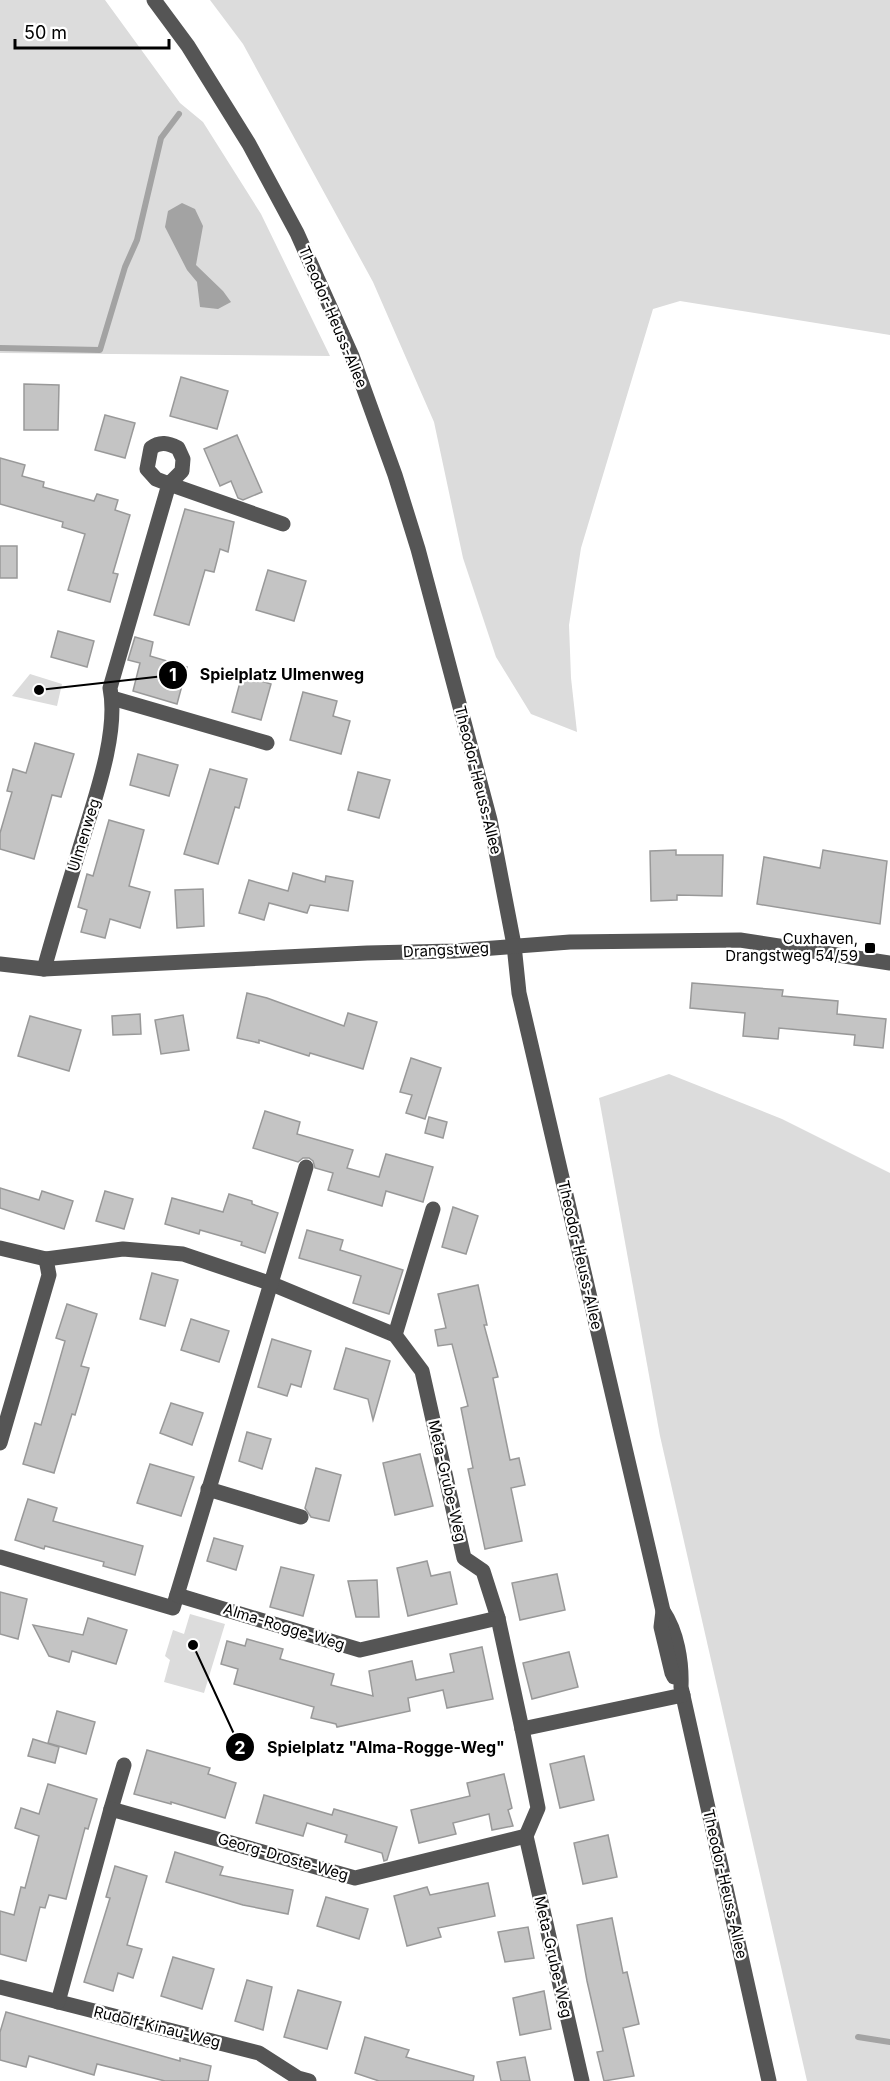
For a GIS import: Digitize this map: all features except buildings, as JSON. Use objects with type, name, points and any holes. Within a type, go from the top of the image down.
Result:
[{"type":"street","name":"Theodor-Heuss-Allee","points":[[154,0],[188,46],[249,144],[297,233],[352,357],[395,475],[418,549],[490,820],[514,945],[519,993],[663,1611],[672,1623],[681,1670],[682,1691],[770,2081]]},
{"type":"street","name":"Ulmenweg","points":[[44,969],[102,775],[110,733],[112,698],[110,688],[169,484],[283,524]]},
{"type":"street","points":[[112,698],[267,743]]},
{"type":"street","name":"Drangstweg","points":[[1,967],[44,969],[367,953],[454,951],[514,945],[740,940],[890,963]]},
{"type":"street","points":[[0,1557],[173,1608],[306,1167]]},
{"type":"street","points":[[0,1248],[46,1258],[123,1249],[183,1254],[272,1284],[395,1335],[433,1209]]},
{"type":"street","points":[[0,1443],[49,1275],[46,1258]]},
{"type":"street","name":"Meta-Grube-Weg","points":[[395,1335],[422,1371],[464,1558],[483,1571],[498,1618],[538,1808],[526,1836],[582,2081]]},
{"type":"street","points":[[208,1489],[301,1517]]},
{"type":"street","name":"Alma-Rogge-Weg","points":[[177,1594],[360,1650],[498,1618]]},
{"type":"street","points":[[522,1729],[682,1691]]},
{"type":"street","points":[[58,2002],[124,1765]]},
{"type":"street","name":"Georg-Droste-Weg","points":[[111,1809],[355,1878],[526,1836]]},
{"type":"street","name":"Rudolf-Kinau-Weg","points":[[0,1987],[259,2053],[298,2078],[309,2081]]},
{"type":"shaded area","points":[[0,0],[105,0],[180,103],[203,122],[261,214],[330,356],[0,353]]},
{"type":"shaded area","points":[[210,0],[890,0],[890,335],[680,301],[653,309],[581,548],[569,625],[571,678],[577,732],[531,714],[496,657],[463,558],[434,422],[373,282],[243,44]]},
{"type":"shaded area","points":[[182,203],[195,209],[203,226],[196,265],[231,302],[218,309],[200,307],[197,282],[187,270],[165,227],[168,211]]},
{"type":"shaded area","points":[[30,674],[62,684],[57,706],[12,696]]},
{"type":"shaded area","points":[[669,1074],[782,1119],[890,1173],[890,2081],[807,2081],[660,1436],[599,1098]]},
{"type":"shaded area","points":[[190,1614],[225,1624],[204,1693],[164,1682],[170,1660],[165,1656],[173,1630],[184,1634]]},
{"type":"waterway","points":[[0,348],[100,350],[125,267],[137,240],[161,138],[179,114]]},
{"type":"waterway","points":[[858,2037],[890,2042]]},
{"type":"place","name":"Spielplatz Ulmenweg","points":[[39,690]]},
{"type":"place","name":"Cuxhaven, Drangstweg 54/59","points":[[870,948]]},
{"type":"place","name":"Spielplatz \"Alma-Rogge-Weg\"","points":[[193,1645]]}]
